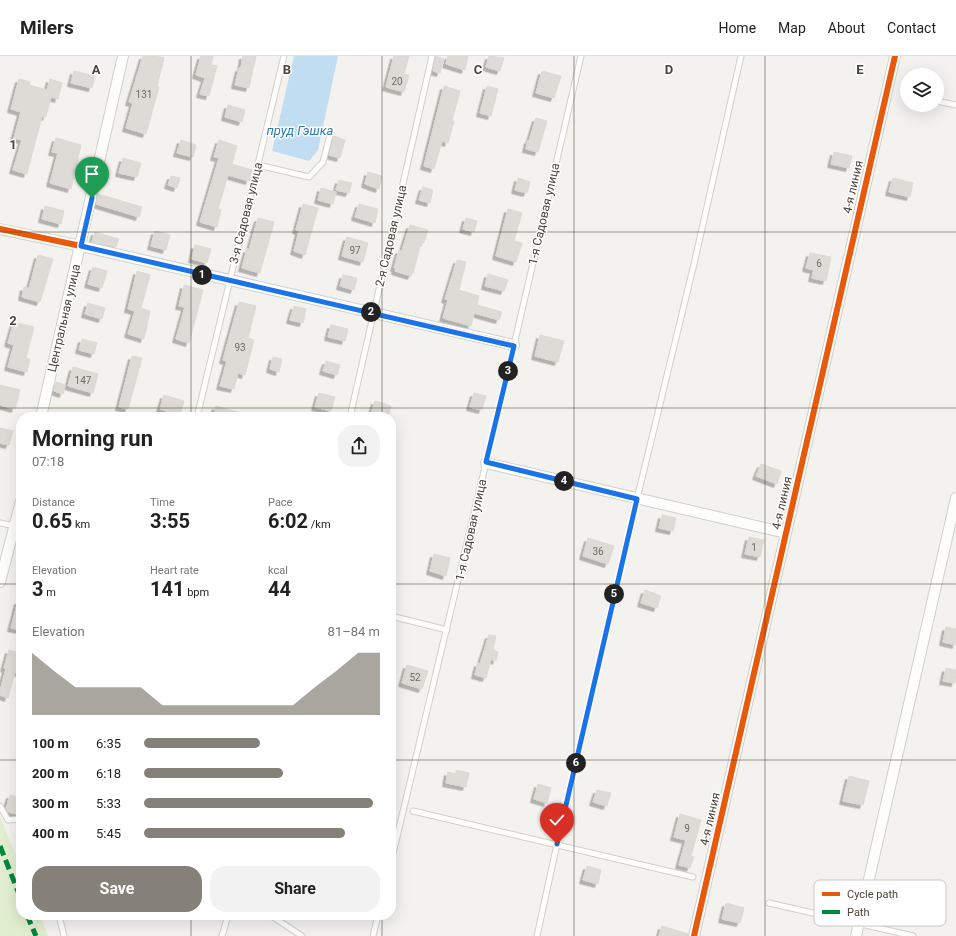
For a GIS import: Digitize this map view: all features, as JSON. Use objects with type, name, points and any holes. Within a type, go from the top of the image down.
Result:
[{"type":"street","name":"Центральная улица","points":[[42,412],[124,56]]},
{"type":"street","name":"4-я линия","points":[[694,936],[895,56]]},
{"type":"street","points":[[0,229],[373,312],[514,346]]},
{"type":"street","points":[[486,462],[637,499],[786,533]]},
{"type":"street","points":[[869,880],[956,498]]},
{"type":"street","points":[[0,582],[16,533]]},
{"type":"street","points":[[856,936],[858,926]]},
{"type":"lane","name":"3-я Садовая улица","points":[[198,412],[284,56]]},
{"type":"lane","name":"2-я Садовая улица","points":[[351,412],[432,56]]},
{"type":"lane","name":"1-я Садовая улица","points":[[396,841],[514,346],[581,56]]},
{"type":"lane","points":[[537,936],[557,844],[637,499],[694,264],[741,56]]},
{"type":"lane","points":[[944,102],[956,105]]},
{"type":"lane","points":[[258,165],[309,177],[324,162],[330,135]]},
{"type":"lane","points":[[0,523],[16,527]]},
{"type":"lane","points":[[396,617],[447,630]]},
{"type":"lane","points":[[0,806],[8,820],[16,819]]},
{"type":"lane","points":[[413,811],[693,876]]},
{"type":"lane","points":[[769,903],[814,913]]},
{"type":"lane","points":[[60,920],[64,936]]},
{"type":"lane","points":[[222,936],[227,920]]},
{"type":"lane","points":[[278,920],[302,936]]},
{"type":"lane","points":[[373,936],[377,920]]},
{"type":"lane","points":[[871,926],[913,936]]},
{"type":"green space","points":[[0,817],[16,856],[16,920],[42,920],[48,936],[0,936]]},
{"type":"water","name":"пруд Гэшка","points":[[294,56],[338,56],[318,150],[309,161],[272,151]]},
{"type":"building","points":[[143,56],[164,58],[157,86],[159,87],[146,134],[126,128],[133,103],[129,102]]},
{"type":"building","points":[[201,56],[213,56],[211,65],[217,66],[209,96],[200,94],[205,78],[196,75]]},
{"type":"building","points":[[243,56],[256,56],[249,88],[235,85],[239,68],[241,68]]},
{"type":"building","points":[[394,56],[409,56],[404,74],[409,75],[404,92],[386,87]]},
{"type":"building","points":[[436,56],[444,59],[440,73],[433,71]]},
{"type":"building","points":[[448,56],[468,56],[465,70],[446,64]]},
{"type":"building","points":[[489,56],[504,58],[500,71],[486,67]]},
{"type":"building","points":[[74,71],[95,76],[92,88],[71,83]]},
{"type":"building","points":[[542,71],[561,76],[554,98],[536,93]]},
{"type":"building","points":[[19,79],[30,82],[29,85],[47,90],[50,79],[62,83],[58,99],[51,97],[46,117],[42,116],[27,174],[13,170],[22,140],[14,138],[21,112],[11,109]]},
{"type":"building","points":[[444,86],[460,91],[448,143],[442,141],[434,169],[424,166]]},
{"type":"building","points":[[487,86],[498,89],[491,116],[480,113]]},
{"type":"building","points":[[228,105],[245,110],[242,122],[225,117]]},
{"type":"building","points":[[536,118],[547,121],[538,152],[526,149]]},
{"type":"building","points":[[334,136],[345,140],[340,158],[329,155]]},
{"type":"building","points":[[56,138],[81,145],[71,189],[50,183],[58,153],[52,152]]},
{"type":"building","points":[[181,140],[196,145],[193,157],[177,153]]},
{"type":"building","points":[[219,140],[237,146],[232,164],[252,170],[249,181],[228,175],[218,209],[221,210],[217,227],[200,222],[219,158],[214,157]]},
{"type":"building","points":[[834,152],[852,156],[849,168],[831,164]]},
{"type":"building","points":[[123,158],[141,163],[137,177],[119,173]]},
{"type":"building","points":[[368,172],[382,176],[379,189],[365,184]]},
{"type":"building","points":[[171,176],[180,178],[177,188],[168,185]]},
{"type":"building","points":[[518,178],[530,182],[527,193],[515,190]]},
{"type":"building","points":[[893,178],[913,183],[910,197],[889,192]]},
{"type":"building","points":[[339,180],[352,183],[349,193],[336,190]]},
{"type":"building","points":[[423,187],[433,190],[430,203],[419,200]]},
{"type":"building","points":[[321,188],[336,192],[333,204],[318,200]]},
{"type":"building","points":[[98,194],[142,207],[139,217],[96,204]]},
{"type":"building","points":[[303,204],[318,208],[305,255],[294,251],[299,231],[296,230]]},
{"type":"building","points":[[359,204],[378,209],[375,223],[355,217]]},
{"type":"building","points":[[45,206],[64,211],[61,224],[42,219]]},
{"type":"building","points":[[508,209],[522,213],[514,241],[522,243],[516,262],[496,256]]},
{"type":"building","points":[[258,218],[274,222],[260,273],[242,268]]},
{"type":"building","points":[[466,218],[477,221],[474,232],[463,229]]},
{"type":"building","points":[[410,225],[428,230],[424,243],[421,243],[411,276],[395,271],[396,268],[394,268],[399,250],[402,251]]},
{"type":"building","points":[[155,231],[170,235],[166,250],[151,246]]},
{"type":"building","points":[[95,232],[119,239],[116,247],[92,242]]},
{"type":"building","points":[[347,237],[368,243],[363,262],[342,256]]},
{"type":"building","points":[[195,245],[211,249],[207,263],[192,259]]},
{"type":"building","points":[[810,253],[831,257],[826,281],[812,278],[814,270],[806,268]]},
{"type":"building","points":[[38,255],[53,259],[40,302],[22,297],[24,287],[29,289]]},
{"type":"building","points":[[457,260],[466,262],[459,290],[479,296],[477,305],[502,312],[499,320],[474,313],[471,326],[443,318],[448,300],[445,299]]},
{"type":"building","points":[[93,267],[107,271],[102,288],[88,284]]},
{"type":"building","points":[[137,271],[150,275],[141,308],[150,311],[144,339],[128,334],[135,311],[128,309]]},
{"type":"building","points":[[488,274],[508,280],[504,291],[485,286]]},
{"type":"building","points":[[343,275],[357,278],[354,290],[340,286]]},
{"type":"building","points":[[184,285],[203,290],[189,343],[176,339],[185,307],[179,306]]},
{"type":"building","points":[[239,302],[256,306],[248,338],[254,340],[245,375],[238,373],[234,389],[220,386],[227,361],[223,360]]},
{"type":"building","points":[[88,303],[105,308],[102,319],[85,314]]},
{"type":"building","points":[[294,306],[306,309],[303,323],[290,320]]},
{"type":"building","points":[[14,322],[34,327],[26,358],[30,359],[27,372],[8,367],[14,345],[8,343]]},
{"type":"building","points":[[331,325],[348,329],[345,341],[328,337]]},
{"type":"building","points":[[540,335],[564,341],[558,362],[535,356]]},
{"type":"building","points":[[82,339],[97,343],[94,354],[79,350]]},
{"type":"building","points":[[132,356],[142,358],[128,409],[119,407]]},
{"type":"building","points":[[273,357],[282,359],[279,372],[270,369]]},
{"type":"building","points":[[326,361],[340,365],[337,375],[323,371]]},
{"type":"building","points":[[73,367],[98,374],[93,393],[68,386]]},
{"type":"building","points":[[56,382],[65,385],[63,394],[54,391]]},
{"type":"building","points":[[0,385],[20,390],[15,409],[0,405]]},
{"type":"building","points":[[319,393],[335,397],[331,411],[315,407]]},
{"type":"building","points":[[474,393],[486,396],[482,410],[470,407]]},
{"type":"building","points":[[164,395],[184,401],[181,412],[170,412],[160,409]]},
{"type":"building","points":[[375,401],[391,406],[389,412],[372,412]]},
{"type":"building","points":[[216,406],[237,412],[214,412]]},
{"type":"building","points":[[0,428],[13,431],[9,445],[0,443]]},
{"type":"building","points":[[761,464],[781,471],[777,484],[756,476]]},
{"type":"building","points":[[662,515],[676,518],[673,531],[659,528]]},
{"type":"building","points":[[749,537],[764,540],[760,557],[745,554]]},
{"type":"building","points":[[588,538],[614,546],[608,564],[583,556]]},
{"type":"building","points":[[434,554],[450,558],[446,576],[430,571]]},
{"type":"building","points":[[645,590],[661,596],[657,608],[641,603]]},
{"type":"building","points":[[16,609],[16,629],[11,628]]},
{"type":"building","points":[[946,627],[956,629],[956,645],[943,642]]},
{"type":"building","points":[[489,635],[496,636],[493,650],[498,652],[496,661],[491,659],[486,678],[475,675]]},
{"type":"building","points":[[9,650],[16,652],[16,672],[8,698],[0,695],[6,669],[4,668]]},
{"type":"building","points":[[407,665],[428,671],[422,689],[402,683]]},
{"type":"building","points":[[946,668],[956,670],[955,683],[943,681]]},
{"type":"building","points":[[456,770],[469,773],[466,787],[446,783],[448,772],[456,774]]},
{"type":"building","points":[[849,776],[869,781],[863,805],[843,801]]},
{"type":"building","points":[[538,784],[551,788],[547,803],[534,799]]},
{"type":"building","points":[[597,790],[611,793],[607,806],[593,802]]},
{"type":"building","points":[[10,795],[16,797],[16,814],[8,812],[6,809]]},
{"type":"building","points":[[680,814],[701,820],[691,856],[694,857],[690,868],[679,865],[686,840],[674,837]]},
{"type":"building","points":[[587,866],[601,870],[598,884],[583,880]]},
{"type":"building","points":[[726,903],[744,908],[740,923],[722,919]]},
{"type":"building","points":[[662,926],[688,934],[688,936],[659,936]]},
{"type":"marked path","points":[[0,846],[16,886]]},
{"type":"marked path","points":[[29,920],[36,936]]},
{"type":"cycle path","points":[[694,936],[895,56]]},
{"type":"cycle path","points":[[0,229],[81,246],[514,345]]},
{"type":"route","points":[[92,198],[81,246],[230,281],[373,312],[514,346],[486,462],[637,499],[557,844]]}]
